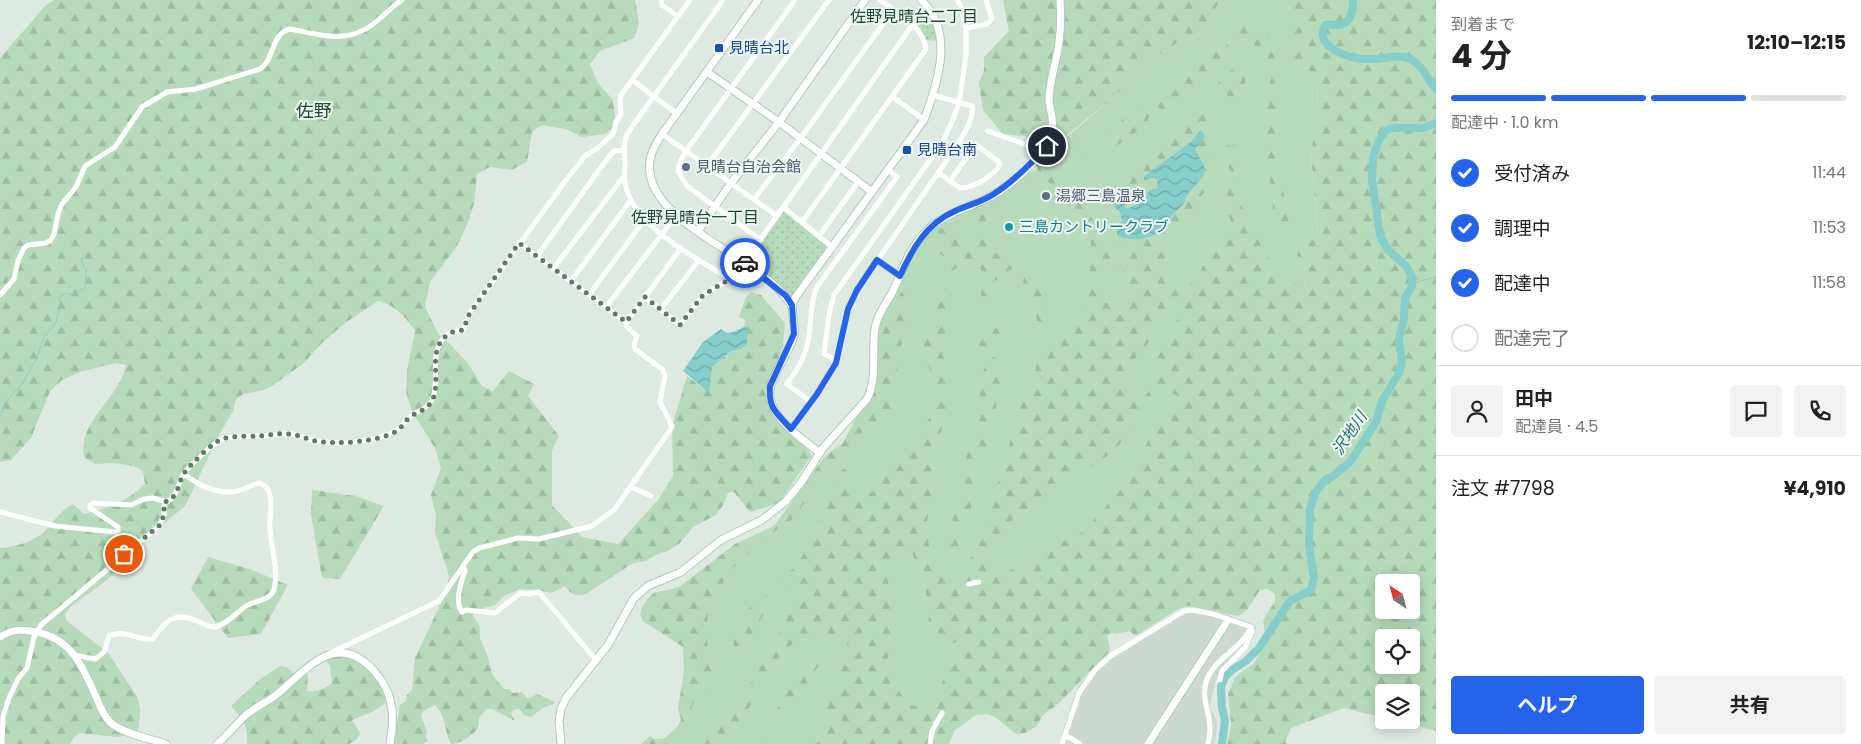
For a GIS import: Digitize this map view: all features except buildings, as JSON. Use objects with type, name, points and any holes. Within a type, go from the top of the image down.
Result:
[{"type":"street","points":[[0,295],[14,279],[18,261],[24,248],[28,245],[46,243],[51,240],[62,204],[76,187],[85,166],[115,147],[135,116],[149,102],[167,92],[196,89],[260,70],[268,62],[276,40],[284,31],[290,29],[344,38],[370,27],[402,0]]},
{"type":"street","points":[[661,0],[662,5],[678,16]]},
{"type":"street","points":[[0,512],[55,526],[115,532],[118,531],[118,527],[90,508],[90,505],[131,505],[144,499],[153,498],[164,502],[170,500],[179,487],[184,474],[212,446],[221,440],[231,437],[291,434],[317,441],[348,442],[380,437],[396,431],[410,417],[430,404],[436,383],[434,363],[439,346],[450,333],[464,329],[468,316],[519,243],[585,156],[598,148],[613,134],[616,122],[621,114],[621,95],[690,0]]},
{"type":"street","points":[[723,0],[634,124],[624,142],[624,176],[631,200],[645,219],[681,248],[730,279]]},
{"type":"street","points":[[758,0],[655,144],[650,160],[651,180],[662,201],[676,216],[745,263],[786,296],[792,305]]},
{"type":"street","points":[[761,240],[683,182],[678,171],[686,151],[795,0]]},
{"type":"street","points":[[707,166],[829,0]]},
{"type":"street","points":[[698,232],[731,183],[779,122],[865,0]]},
{"type":"street","points":[[802,222],[926,49],[923,35],[913,24],[880,0]]},
{"type":"street","points":[[820,453],[778,416],[773,409],[769,394],[770,386],[794,334],[792,305],[795,298],[924,120],[933,95],[940,60],[940,32],[935,16],[921,0]]},
{"type":"street","points":[[837,360],[824,354],[829,314],[834,295],[942,143],[959,103],[966,55],[966,28],[961,7],[957,0]]},
{"type":"street","points":[[966,28],[987,24],[992,19],[986,0]]},
{"type":"street","points":[[561,744],[559,721],[561,709],[566,698],[608,645],[621,621],[640,593],[648,586],[682,572],[721,540],[762,520],[786,502],[838,430],[867,399],[872,390],[874,378],[876,324],[912,250],[920,238],[930,228],[953,212],[993,195],[1014,180],[1047,146],[1052,126],[1048,102],[1059,43],[1060,0]]},
{"type":"street","points":[[754,199],[800,139],[893,10]]},
{"type":"street","points":[[645,297],[680,325],[703,295],[730,279],[745,263],[913,24]]},
{"type":"street","points":[[707,72],[779,122],[872,192]]},
{"type":"street","points":[[632,80],[676,113]]},
{"type":"street","points":[[791,429],[811,402],[837,360],[848,309],[857,290],[958,144],[973,110],[972,106],[933,95]]},
{"type":"street","points":[[893,97],[924,120]]},
{"type":"street","points":[[988,131],[1036,148],[1047,146]]},
{"type":"street","points":[[662,134],[777,216]]},
{"type":"street","points":[[939,173],[950,181],[963,189],[988,177],[999,167],[1000,163],[978,146],[974,147],[950,181]]},
{"type":"street","points":[[537,256],[607,159],[614,151],[625,150]]},
{"type":"street","points":[[811,402],[787,384],[802,363],[808,342],[812,300],[818,287],[897,177],[887,170]]},
{"type":"street","points":[[553,269],[624,176]]},
{"type":"street","points":[[818,236],[858,182]]},
{"type":"street","points":[[571,281],[631,200]]},
{"type":"street","points":[[783,207],[833,248]]},
{"type":"street","points":[[606,308],[676,216]]},
{"type":"street","points":[[589,295],[645,219]]},
{"type":"street","points":[[218,744],[248,714],[276,695],[317,659],[440,601],[462,566],[473,552],[479,548],[518,538],[539,539],[592,526],[614,510],[668,435],[672,426],[660,402],[666,376],[663,370],[635,349],[637,336],[627,327],[626,322],[519,243]]},
{"type":"street","points":[[626,322],[681,248]]},
{"type":"street","points":[[661,309],[699,260]]},
{"type":"street","points":[[877,260],[900,276]]},
{"type":"street","points":[[74,655],[95,659],[104,652],[109,636],[118,633],[147,640],[153,639],[163,624],[170,619],[182,617],[213,627],[219,626],[247,605],[270,596],[274,591],[275,579],[270,525],[271,507],[267,487],[260,483],[236,491],[222,491],[210,488],[184,474]]},
{"type":"street","points":[[631,487],[651,496]]},
{"type":"street","points":[[2,744],[3,717],[14,687],[27,668],[34,637],[41,625],[159,526],[164,515],[164,502]]},
{"type":"street","points":[[462,566],[466,571],[460,584],[458,607],[462,612],[466,610],[496,613],[521,593],[539,592],[596,660]]},
{"type":"street","points":[[968,584],[979,582]]},
{"type":"street","points":[[1062,744],[1082,687],[1106,659],[1184,611],[1192,610],[1213,614],[1251,627]]},
{"type":"street","points":[[1148,744],[1228,620]]},
{"type":"street","points":[[1220,680],[1222,671],[1245,647],[1252,632],[1251,627]]},
{"type":"street","points":[[1208,744],[1210,728],[1204,705],[1207,679],[1218,662],[1240,644],[1251,627]]},
{"type":"street","points":[[0,637],[15,629],[54,637],[74,655],[85,672],[102,710],[110,722],[121,729],[166,744]]},
{"type":"street","points":[[325,656],[340,653],[347,654],[361,661],[376,673],[385,686],[394,711],[394,725],[390,744]]},
{"type":"street","points":[[930,744],[932,731],[942,713]]},
{"type":"street","points":[[1065,735],[1080,744]]},
{"type":"shaded area","points":[[1190,607],[1222,613],[1252,623],[1256,627],[1255,635],[1247,648],[1220,671],[1215,683],[1210,706],[1217,722],[1215,744],[1059,744],[1079,685],[1106,656],[1182,609]]},
{"type":"green space","points":[[54,0],[635,0],[639,23],[634,38],[600,51],[590,64],[598,83],[613,100],[616,123],[606,134],[582,137],[566,129],[542,125],[532,132],[527,162],[511,170],[490,167],[477,174],[474,204],[467,225],[457,246],[430,282],[425,307],[439,335],[469,365],[482,386],[493,391],[509,371],[534,384],[528,396],[559,436],[552,451],[552,505],[582,537],[618,544],[658,500],[673,476],[672,426],[687,376],[708,392],[712,367],[731,351],[748,327],[744,327],[745,320],[739,317],[746,297],[751,292],[761,295],[785,323],[783,346],[770,386],[778,416],[812,455],[779,503],[750,512],[734,492],[728,493],[724,504],[716,515],[693,527],[680,543],[668,551],[645,561],[633,563],[586,594],[574,594],[565,586],[551,593],[519,589],[504,596],[495,605],[477,610],[473,615],[480,628],[480,638],[488,657],[492,674],[504,689],[509,689],[513,693],[522,692],[528,699],[537,694],[555,702],[554,704],[543,708],[531,717],[524,715],[519,709],[513,710],[511,714],[515,721],[493,709],[487,709],[480,716],[479,726],[474,733],[454,744],[451,744],[442,714],[435,705],[423,711],[421,715],[428,741],[423,744],[393,744],[400,705],[406,701],[407,695],[412,690],[415,658],[447,590],[449,576],[435,532],[436,516],[431,495],[441,468],[435,448],[412,411],[406,392],[407,371],[415,331],[400,312],[390,305],[378,301],[345,323],[321,344],[304,363],[272,386],[243,394],[236,399],[233,411],[219,435],[185,506],[161,526],[107,580],[70,607],[65,614],[66,620],[109,654],[138,698],[140,709],[139,727],[136,734],[116,737],[80,733],[74,737],[70,744],[0,744],[0,548],[19,545],[37,537],[62,512],[73,504],[84,514],[93,512],[124,500],[145,484],[143,471],[136,467],[112,463],[95,464],[84,457],[84,444],[87,432],[116,388],[126,365],[115,363],[80,372],[62,380],[50,391],[31,438],[11,460],[0,462],[0,58],[46,5]]},
{"type":"green space","points":[[1003,0],[1220,0],[1201,34],[1181,40],[1147,63],[1115,96],[1066,136],[1057,170],[1068,188],[1090,214],[1097,229],[1099,249],[1097,304],[1126,301],[1123,265],[1102,265],[1100,246],[1135,246],[1134,240],[1141,240],[1163,231],[1177,207],[1204,173],[1204,166],[1195,149],[1200,131],[1191,142],[1143,177],[1128,191],[1121,195],[1113,194],[1112,190],[1131,167],[1150,159],[1180,132],[1202,97],[1209,97],[1215,120],[1211,137],[1213,157],[1209,185],[1199,200],[1193,222],[1184,223],[1164,248],[1165,259],[1179,297],[1184,288],[1199,279],[1204,261],[1228,238],[1232,225],[1226,207],[1227,193],[1232,175],[1229,168],[1227,145],[1232,146],[1237,143],[1239,147],[1235,155],[1236,167],[1239,176],[1241,204],[1245,217],[1254,229],[1263,251],[1284,276],[1304,288],[1311,260],[1299,257],[1292,251],[1273,208],[1264,128],[1270,95],[1270,67],[1254,44],[1244,44],[1236,37],[1245,15],[1248,15],[1252,29],[1267,29],[1274,56],[1278,85],[1276,129],[1278,175],[1288,207],[1289,228],[1292,238],[1316,241],[1318,234],[1311,154],[1318,110],[1317,77],[1295,60],[1291,44],[1291,11],[1286,0],[1436,0],[1436,731],[1420,727],[1420,684],[1375,684],[1375,716],[1344,708],[1291,728],[1285,742],[1287,744],[1227,744],[1231,724],[1228,694],[1235,677],[1253,664],[1266,643],[1263,620],[1275,601],[1275,594],[1268,589],[1260,590],[1247,610],[1238,616],[1188,606],[1178,609],[1137,635],[1130,631],[1111,633],[1107,636],[1109,652],[1059,703],[1042,716],[1037,726],[1025,733],[1016,734],[995,717],[987,714],[976,715],[954,731],[949,744],[815,744],[824,739],[827,706],[835,692],[844,662],[849,656],[847,644],[850,627],[844,637],[819,637],[793,643],[780,656],[748,710],[723,743],[703,744],[742,699],[798,599],[796,586],[773,598],[742,652],[733,650],[735,633],[743,614],[777,586],[810,545],[834,489],[837,470],[846,469],[847,488],[859,489],[869,493],[877,490],[882,482],[885,467],[903,450],[917,444],[930,416],[933,392],[932,375],[922,350],[934,321],[939,291],[952,287],[951,317],[940,348],[949,372],[950,409],[939,437],[934,487],[926,526],[929,546],[939,570],[953,584],[964,575],[992,505],[1019,411],[1035,372],[1040,347],[1053,345],[1083,307],[1089,291],[1091,242],[1068,201],[1039,173],[1035,159],[1051,132],[1056,128],[1053,125],[1041,129],[1033,137],[1003,134],[983,110],[979,83],[984,70],[984,57],[1009,31]],"holes":[[[1180,298],[1185,305],[1155,363],[1154,376],[1156,383],[1145,396],[1131,402],[1123,393],[1129,366],[1148,343],[1170,301]],[[1157,387],[1161,395],[1172,393],[1178,396],[1152,431],[1132,477],[1084,531],[1041,552],[1002,575],[993,570],[990,561],[998,537],[1012,520],[1028,511],[1115,450],[1158,395]],[[903,550],[912,552],[916,566],[925,583],[930,632],[943,647],[961,640],[931,709],[909,705],[884,671],[893,638],[895,618],[887,598],[891,590],[886,576],[888,567]]]},
{"type":"green space","name":"三島カントリークラブ","points":[[1220,0],[1286,0],[1291,11],[1291,44],[1295,60],[1317,77],[1318,110],[1311,155],[1318,234],[1291,337],[1259,355],[1152,431],[1132,477],[1084,532],[1041,552],[1002,575],[994,571],[932,744],[657,744],[671,739],[683,718],[714,585],[749,544],[784,518],[835,457],[868,396],[874,343],[880,313],[916,244],[942,219],[1035,170],[1068,136],[1115,96],[1147,63],[1181,40],[1201,34]]},
{"type":"green space","points":[[924,3],[941,41],[925,40],[912,23]]},
{"type":"green space","points":[[1227,44],[1232,50],[1226,57],[1207,71],[1195,85],[1161,111],[1158,106],[1169,91],[1186,79],[1195,68],[1214,52]]},
{"type":"green space","points":[[1235,68],[1242,71],[1245,81],[1244,86],[1239,88],[1236,104],[1231,109],[1227,96],[1227,85],[1214,94],[1213,90],[1225,74]]},
{"type":"green space","points":[[1145,106],[1151,108],[1150,116],[1136,133],[1113,148],[1083,162],[1083,157],[1097,149],[1124,117],[1137,108]]},
{"type":"green space","points":[[783,207],[833,248],[791,305],[745,263]]},
{"type":"green space","points":[[985,211],[988,245],[1013,268],[991,284],[988,308],[981,311],[981,269],[972,261],[951,271],[947,257],[937,251],[931,240],[937,230],[952,226],[963,238],[975,235],[970,222],[978,213]]},
{"type":"green space","points":[[1025,272],[1035,274],[1044,279],[1048,315],[1044,325],[1037,321],[1031,294],[1023,285]]},
{"type":"green space","points":[[907,285],[912,292],[891,410],[879,425],[859,440],[847,459],[826,471],[794,518],[762,540],[729,572],[709,608],[706,627],[708,650],[712,664],[720,675],[712,687],[697,695],[682,731],[673,742],[669,744],[641,744],[650,736],[655,739],[665,738],[678,726],[681,720],[678,708],[684,671],[683,647],[643,621],[640,614],[642,608],[648,598],[654,593],[679,587],[735,544],[774,526],[826,455],[843,443],[859,419],[870,411],[880,355],[879,333],[888,311]]},
{"type":"green space","points":[[997,328],[1000,334],[995,338],[992,356],[999,361],[1001,377],[994,418],[989,440],[979,466],[970,513],[954,559],[951,558],[948,534],[962,492],[964,467],[970,444],[977,434],[979,426],[981,404],[978,384],[987,362],[975,336],[978,332]]},
{"type":"green space","points":[[312,490],[356,496],[384,506],[340,579],[322,578],[311,515]]},
{"type":"green space","points":[[208,557],[252,570],[288,585],[261,634],[228,638],[191,589]]},
{"type":"green space","points":[[820,652],[826,654],[783,718],[758,744],[747,744],[775,713],[792,680]]},
{"type":"green space","points":[[340,656],[357,661],[371,672],[381,685],[386,702],[372,712],[352,720],[360,733],[357,739],[349,744],[247,744],[247,733],[244,723],[231,706],[259,680],[280,666],[286,667],[299,678],[305,673],[308,675],[307,691],[324,688],[332,683],[330,666],[324,659]]},
{"type":"water","points":[[1200,131],[1203,132],[1205,137],[1195,149],[1204,166],[1204,175],[1186,196],[1184,203],[1167,221],[1163,231],[1136,240],[1118,236],[1116,230],[1122,220],[1120,212],[1114,206],[1115,201],[1121,196],[1127,196],[1125,208],[1133,207],[1150,190],[1158,188],[1157,180],[1154,178],[1144,180],[1144,176],[1191,142]]},
{"type":"water","points":[[748,327],[747,344],[741,349],[731,351],[712,367],[709,393],[683,371],[703,342],[721,329],[727,333]]},
{"type":"waterway","name":"沢地川","points":[[1353,0],[1352,13],[1345,23],[1325,25],[1323,37],[1327,44],[1342,54],[1356,58],[1378,59],[1399,56],[1413,60],[1421,67],[1436,89]]},
{"type":"waterway","name":"沢地川","points":[[1222,744],[1225,720],[1222,708],[1221,687],[1225,677],[1259,648],[1290,601],[1311,590],[1314,578],[1309,546],[1310,509],[1315,493],[1325,480],[1350,462],[1376,422],[1382,401],[1399,373],[1402,363],[1399,339],[1404,319],[1405,298],[1412,286],[1413,279],[1406,266],[1387,249],[1380,235],[1372,180],[1373,157],[1379,140],[1386,130],[1393,128],[1423,128],[1436,123]]},
{"type":"waterway","points":[[0,417],[6,402],[22,384],[37,358],[43,339],[56,322],[60,307],[60,297],[64,294],[76,294],[86,286],[86,270],[81,261],[83,257]]},
{"type":"waterway","points":[[1413,283],[1436,277]]},
{"type":"way so far","points":[[124,554],[159,526],[163,520],[164,502],[173,497],[184,474],[212,446],[221,440],[231,437],[280,434],[291,434],[317,441],[348,442],[362,440],[380,437],[396,431],[410,417],[423,410],[430,404],[434,394],[436,383],[434,363],[436,352],[441,342],[450,333],[464,329],[468,316],[519,243],[626,322],[645,297],[680,325],[703,295],[730,279],[745,263]]},
{"type":"place","name":"見晴台北","points":[[719,48]]},
{"type":"place","name":"見晴台南","points":[[907,150]]},
{"type":"place","name":"見晴台自治会館","points":[[686,167]]},
{"type":"place","name":"湯郷三島温泉","points":[[1046,196]]},
{"type":"place","name":"三島カントリークラブ","points":[[1009,227]]},
{"type":"district","name":"佐野見晴台二丁目","points":[[914,16]]},
{"type":"district","name":"佐野","points":[[314,111]]},
{"type":"district","name":"佐野見晴台一丁目","points":[[695,217]]},
{"type":"route","points":[[745,263],[772,283],[786,296],[792,305],[794,334],[770,386],[769,394],[773,409],[791,429],[817,394],[836,363],[842,343],[844,321],[848,309],[857,290],[877,260],[900,276],[912,250],[930,228],[953,212],[993,195],[1014,180],[1047,146]]}]
